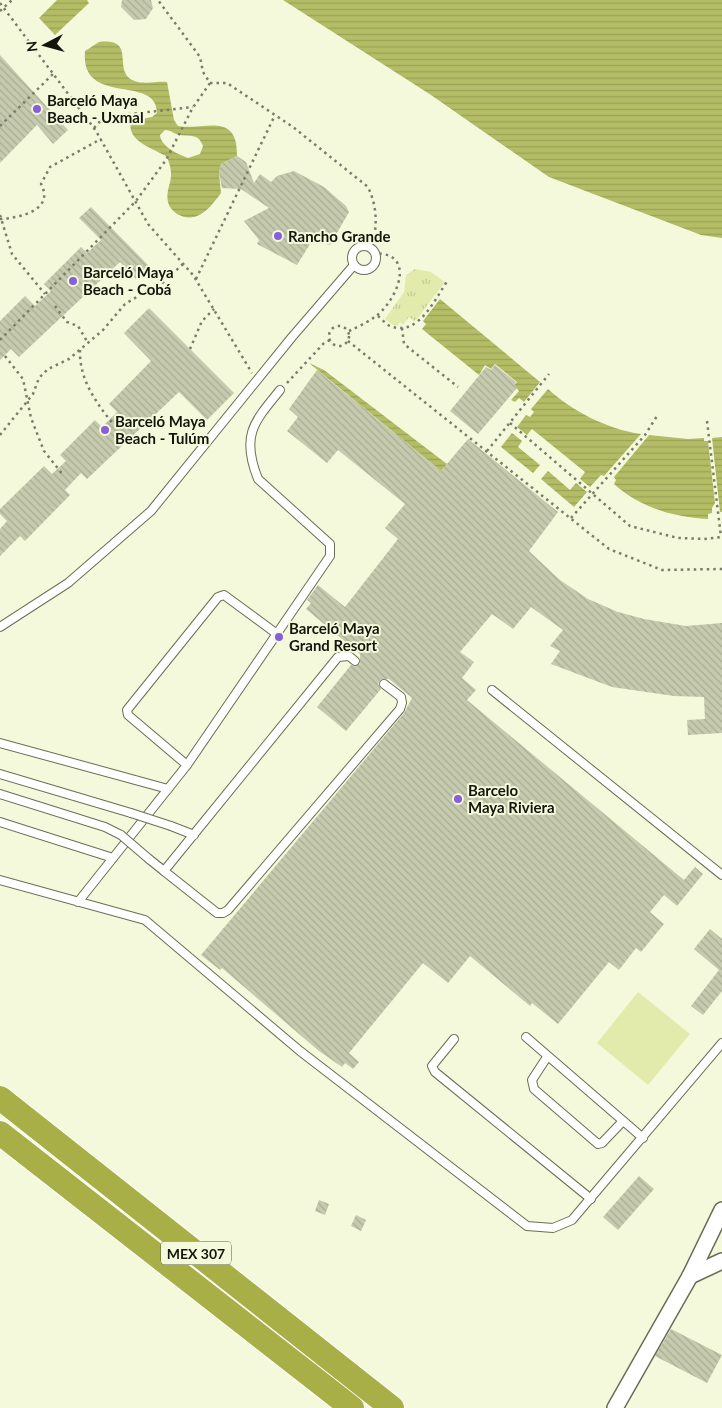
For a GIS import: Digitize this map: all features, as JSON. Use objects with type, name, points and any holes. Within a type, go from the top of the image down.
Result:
[{"type":"highway","name":"MEX 307","points":[[0,1098],[392,1408]]},
{"type":"highway","name":"MEX 307","points":[[0,1133],[352,1408]]},
{"type":"street","points":[[615,1408],[690,1276],[722,1210]]},
{"type":"street","points":[[690,1276],[722,1261]]},
{"type":"lane","points":[[364,246],[373,251],[375,262],[370,268],[362,270],[354,265],[352,257],[356,249],[364,246]]},
{"type":"lane","points":[[0,626],[68,583],[151,511],[354,265]]},
{"type":"lane","points":[[78,902],[186,766],[330,556],[330,544],[258,479],[254,468],[249,449],[251,435],[257,418],[280,390]]},
{"type":"lane","points":[[186,766],[128,715],[126,710],[218,596],[224,595],[278,634]]},
{"type":"lane","points":[[164,871],[338,657],[349,656],[355,661]]},
{"type":"lane","points":[[0,794],[105,827],[121,835],[217,913],[223,913],[228,910],[400,709],[401,697],[384,684]]},
{"type":"lane","points":[[492,690],[722,875]]},
{"type":"lane","points":[[0,743],[168,789]]},
{"type":"lane","points":[[0,774],[130,813],[194,835]]},
{"type":"lane","points":[[0,822],[113,858]]},
{"type":"lane","points":[[1,881],[144,920],[300,1051],[528,1226],[552,1228],[572,1220],[722,1043]]},
{"type":"lane","points":[[526,1037],[643,1138]]},
{"type":"lane","points":[[454,1039],[432,1066],[435,1072],[591,1199]]},
{"type":"lane","points":[[547,1057],[532,1080],[534,1089],[598,1144],[602,1143],[624,1121]]},
{"type":"path","points":[[0,11],[12,0]]},
{"type":"path","points":[[158,0],[200,57],[203,72],[210,83]]},
{"type":"path","points":[[0,4],[102,139],[148,224],[196,279],[257,381]]},
{"type":"path","points":[[0,126],[53,74]]},
{"type":"path","points":[[0,340],[136,201],[166,160],[194,107],[210,83]]},
{"type":"path","points":[[210,83],[227,83],[320,147],[368,187],[374,200],[376,213],[373,251],[385,254],[396,260],[400,274],[395,291],[378,316],[349,331]]},
{"type":"path","points":[[94,128],[104,117],[194,107]]},
{"type":"path","points":[[196,279],[275,115]]},
{"type":"path","points":[[45,294],[12,254],[0,218],[12,219],[37,208],[44,202],[46,193],[41,184],[50,167],[102,139]]},
{"type":"path","points":[[0,435],[28,400],[39,378],[48,369],[69,359],[103,330],[125,304],[140,295],[155,290],[183,264]]},
{"type":"path","points":[[378,316],[391,327],[402,328],[415,324],[421,319],[448,280]]},
{"type":"path","points":[[55,306],[67,322],[78,326],[88,343]]},
{"type":"path","points":[[190,349],[202,321],[214,309]]},
{"type":"path","points":[[337,326],[346,328],[349,331],[346,344],[337,346],[330,340],[330,331],[337,326]]},
{"type":"path","points":[[402,328],[404,344],[458,388]]},
{"type":"path","points":[[280,390],[324,343],[330,340]]},
{"type":"path","points":[[348,341],[609,549],[662,570],[722,569]]},
{"type":"path","points":[[80,350],[82,374],[100,409],[114,425]]},
{"type":"path","points":[[4,356],[23,380],[32,418],[44,451],[64,476]]},
{"type":"path","points":[[487,451],[549,374]]},
{"type":"path","points":[[571,518],[645,435],[656,416]]},
{"type":"path","points":[[510,423],[630,526],[678,538],[704,539],[722,537],[707,421]]},
{"type":"green space","points":[[415,269],[431,272],[445,282],[417,319],[414,321],[409,317],[403,325],[400,322],[398,326],[393,325],[385,319],[404,292],[406,275]]},
{"type":"green space","points":[[638,992],[690,1034],[648,1085],[597,1043]]},
{"type":"shaded area","points":[[57,0],[87,0],[89,3],[55,35],[39,18]]},
{"type":"shaded area","points":[[283,0],[722,0],[722,238],[701,235],[549,177],[431,95]]},
{"type":"shaded area","points":[[99,42],[117,44],[121,48],[123,67],[129,78],[142,83],[167,82],[174,120],[178,126],[217,126],[225,128],[232,133],[236,142],[237,156],[221,164],[219,173],[221,193],[208,209],[197,216],[184,217],[171,209],[168,202],[168,191],[171,172],[167,157],[142,144],[133,134],[131,128],[131,121],[152,117],[157,113],[154,101],[145,94],[106,85],[94,79],[87,68],[85,51]],"holes":[[[167,130],[178,134],[194,136],[199,139],[203,146],[200,154],[188,158],[171,150],[163,143],[160,135]]]},
{"type":"shaded area","points":[[440,299],[540,382],[524,402],[519,398],[515,402],[511,400],[519,391],[514,385],[517,382],[495,364],[491,369],[485,365],[479,375],[422,329],[426,324],[423,321]]},
{"type":"shaded area","points":[[309,363],[324,370],[447,464],[441,471]]},
{"type":"shaded area","points":[[548,389],[568,405],[591,418],[628,432],[641,434],[604,476],[601,475],[590,487],[580,479],[585,472],[532,429],[527,435],[517,427],[526,415],[530,417],[534,412],[531,409]]},
{"type":"shaded area","points":[[512,433],[522,441],[518,447],[540,465],[533,473],[501,447]]},
{"type":"shaded area","points":[[649,435],[688,439],[704,438],[704,441],[708,441],[715,503],[712,513],[708,514],[708,519],[682,516],[658,510],[635,499],[614,484],[616,480],[614,477]]},
{"type":"shaded area","points":[[722,437],[722,512],[720,512],[712,438]]},
{"type":"shaded area","points":[[548,471],[570,490],[576,483],[587,492],[574,507],[541,479]]},
{"type":"building","points":[[122,0],[151,0],[153,8],[146,19],[134,20],[121,7]]},
{"type":"building","name":"Barceló Maya Beach - Uxmal","points":[[0,55],[68,130],[53,144],[37,125],[0,163]]},
{"type":"building","points":[[237,156],[246,162],[254,183],[260,174],[271,182],[277,176],[294,171],[324,187],[346,206],[349,212],[330,245],[318,242],[310,244],[297,265],[257,244],[259,240],[244,221],[269,208],[241,189],[222,188],[219,173],[221,164]]},
{"type":"building","name":"Barceló Maya Beach - Cobá","points":[[91,207],[149,266],[136,279],[120,262],[19,357],[11,349],[0,360],[0,321],[25,296],[35,306],[51,291],[44,284],[81,247],[87,253],[101,240],[79,218]]},
{"type":"building","name":"Barceló Maya Beach - Tulúm","points":[[149,308],[234,393],[207,420],[179,392],[87,479],[81,473],[65,490],[70,495],[25,541],[20,536],[0,556],[0,529],[7,521],[0,514],[0,509],[44,466],[52,474],[66,461],[60,455],[95,420],[102,427],[117,412],[109,404],[151,361],[124,333]]},
{"type":"building","points":[[495,365],[516,382],[514,385],[517,388],[478,434],[450,411],[486,367],[491,370]]},
{"type":"building","name":"Barcelo Maya Riviera","points":[[317,370],[441,471],[468,439],[558,512],[529,551],[560,580],[588,599],[618,612],[644,619],[686,626],[722,623],[722,733],[688,735],[687,720],[705,719],[704,697],[674,696],[612,687],[551,664],[560,651],[550,646],[563,630],[531,607],[513,629],[492,614],[460,652],[474,662],[462,678],[476,690],[467,700],[684,880],[695,867],[703,874],[677,906],[664,895],[650,912],[664,924],[641,952],[636,948],[619,970],[609,962],[558,1024],[532,1003],[530,1006],[470,956],[448,983],[423,963],[349,1053],[359,1062],[353,1069],[345,1063],[342,1067],[319,1051],[222,968],[220,970],[201,955],[404,713],[412,698],[389,679],[381,679],[378,684],[381,689],[346,731],[317,707],[351,665],[356,666],[360,664],[360,654],[306,609],[311,603],[307,600],[318,585],[345,607],[398,539],[385,528],[405,504],[338,450],[327,463],[287,431],[298,417],[289,409]]},
{"type":"building","points":[[710,929],[722,939],[722,991],[703,1015],[691,1006],[719,970],[694,949]]},
{"type":"building","points":[[639,1176],[654,1189],[618,1230],[603,1217]]},
{"type":"building","points":[[319,1200],[329,1204],[325,1215],[315,1211]]},
{"type":"building","points":[[356,1215],[366,1220],[361,1231],[351,1226]]},
{"type":"building","points":[[671,1329],[722,1355],[707,1383],[655,1356]]},
{"type":"place","name":"Barceló Maya Beach - Uxmal","points":[[37,109]]},
{"type":"place","name":"Rancho Grande","points":[[278,236]]},
{"type":"place","name":"Barceló Maya Beach - Cobá","points":[[73,281]]},
{"type":"place","name":"Barceló Maya Beach - Tulúm","points":[[105,430]]},
{"type":"place","name":"Barceló Maya Grand Resort","points":[[279,637]]},
{"type":"place","name":"Barcelo Maya Riviera","points":[[458,799]]}]
